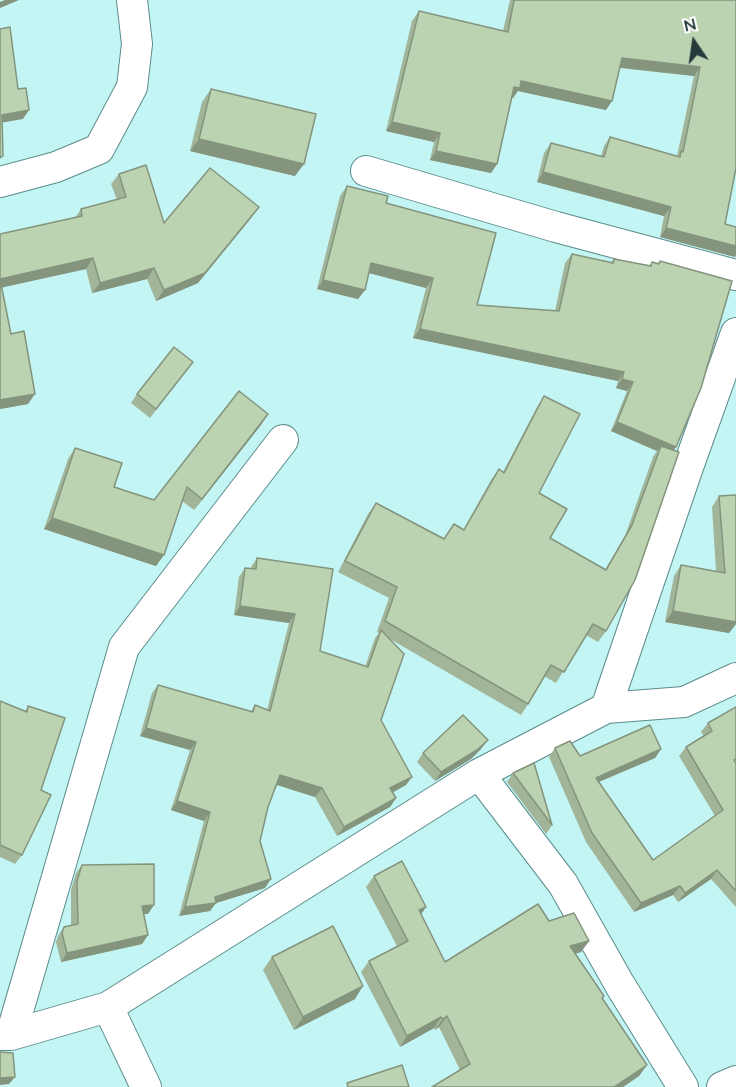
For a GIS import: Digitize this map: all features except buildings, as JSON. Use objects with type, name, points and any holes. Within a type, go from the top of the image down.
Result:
[{"type":"street","points":[[0,182],[56,167],[99,148],[132,87],[137,44],[132,0]]},
{"type":"street","points":[[366,171],[556,227],[736,275]]},
{"type":"street","points":[[606,708],[736,333]]},
{"type":"street","points":[[5,1035],[124,647],[283,440]]},
{"type":"street","points":[[5,1035],[108,1007],[479,774],[606,708],[684,702],[736,678]]},
{"type":"street","points":[[479,774],[563,884],[620,985],[682,1087]]},
{"type":"street","points":[[108,1007],[146,1087]]},
{"type":"street","points":[[722,1087],[736,1081]]}]
